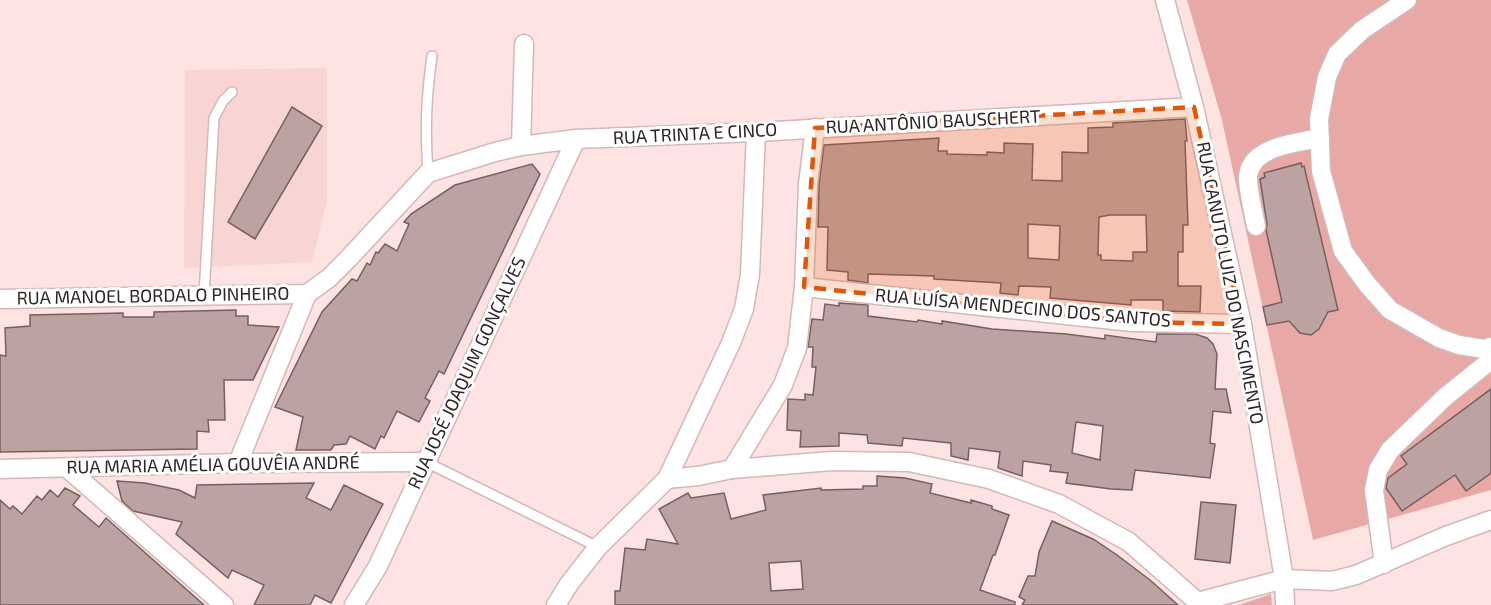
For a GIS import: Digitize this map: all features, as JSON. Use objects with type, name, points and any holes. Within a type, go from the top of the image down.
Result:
[{"type":"street","name":"RUA CANUTO LUIZ DO NASCIMENTO","points":[[1166,0],[1194,108],[1242,324],[1284,579],[1285,605]]},
{"type":"street","points":[[1407,0],[1362,30],[1337,54],[1327,76],[1319,119],[1321,171],[1343,251],[1390,310],[1439,338],[1459,345],[1484,349],[1491,347]]},
{"type":"street","points":[[521,146],[524,44]]},
{"type":"street","name":"RUA ANTÔNIO BAUSCHERT","points":[[732,469],[783,385],[797,348],[804,287],[808,184],[815,128],[1194,108]]},
{"type":"street","name":"RUA TRINTA E CINCO","points":[[576,139],[815,128]]},
{"type":"street","points":[[556,605],[598,547],[667,479],[731,343],[744,309],[750,274],[756,132]]},
{"type":"street","points":[[1256,226],[1248,179],[1249,170],[1256,160],[1276,147],[1320,138]]},
{"type":"street","name":"RUA MANOEL BORDALO PINHEIRO","points":[[0,298],[308,294],[329,278],[349,258],[428,173],[521,146],[576,139]]},
{"type":"street","name":"RUA JOSÉ JOAQUIM GONÇALVES","points":[[354,605],[378,566],[576,139]]},
{"type":"street","name":"RUA LUÍSA MENDECINO DOS SANTOS","points":[[804,287],[1132,322],[1242,324]]},
{"type":"street","points":[[238,463],[308,294]]},
{"type":"street","points":[[1384,564],[1374,490],[1378,470],[1390,450],[1445,397],[1491,360]]},
{"type":"street","points":[[667,479],[732,469],[832,461],[909,462],[988,479],[1059,504],[1130,542],[1199,603],[1284,579],[1332,580],[1356,575],[1446,536],[1491,520]]},
{"type":"street","name":"RUA MARIA AMÉLIA GOUVÊIA ANDRÉ","points":[[0,469],[238,463],[426,462]]},
{"type":"street","points":[[67,468],[224,605]]},
{"type":"lane","points":[[428,173],[425,132],[426,101],[432,56]]},
{"type":"lane","points":[[204,296],[214,118],[223,101],[232,92]]},
{"type":"lane","points":[[426,462],[598,547]]},
{"type":"highlighted area","points":[[1194,107],[1242,324],[1132,322],[804,287],[815,128]]},
{"type":"shaded area","points":[[1187,0],[1491,0],[1491,490],[1313,540],[1222,120]]},
{"type":"shaded area","points":[[327,68],[327,201],[312,262],[184,268],[185,70]]},
{"type":"shaded area","points":[[1271,594],[1272,605],[1239,605]]},
{"type":"building","points":[[292,107],[322,126],[255,239],[228,222]]},
{"type":"building","points":[[1185,119],[1188,225],[1183,225],[1183,252],[1178,252],[1178,286],[1201,286],[1200,312],[1163,311],[1163,300],[1131,300],[1131,305],[1050,298],[1051,287],[1019,286],[1018,295],[1000,293],[1001,283],[934,279],[934,276],[868,274],[868,283],[848,280],[848,272],[827,270],[828,227],[818,227],[819,185],[824,145],[939,138],[938,151],[947,151],[947,154],[987,155],[987,152],[1004,153],[1004,143],[1033,144],[1032,180],[1062,181],[1062,152],[1088,153],[1088,128],[1113,127],[1113,123]],"holes":[[[1146,215],[1147,252],[1133,252],[1133,261],[1101,260],[1101,255],[1098,255],[1099,217]],[[1028,224],[1060,226],[1059,260],[1028,258]]]},
{"type":"building","points":[[1301,163],[1302,167],[1304,166],[1338,310],[1328,312],[1319,329],[1311,335],[1300,333],[1289,321],[1267,325],[1263,307],[1282,302],[1266,230],[1260,179],[1265,177],[1264,173]]},
{"type":"building","points":[[532,164],[540,174],[444,374],[439,371],[425,398],[430,401],[419,422],[397,411],[384,438],[381,436],[375,449],[350,436],[346,444],[334,445],[331,450],[296,450],[303,417],[275,407],[322,312],[352,279],[357,281],[367,263],[370,265],[376,252],[378,253],[385,244],[397,251],[409,224],[404,222],[411,214],[455,185]]},
{"type":"building","points":[[839,303],[868,305],[868,316],[942,324],[942,321],[992,329],[1105,339],[1105,335],[1156,342],[1157,334],[1195,334],[1207,338],[1213,344],[1217,354],[1215,389],[1226,389],[1231,413],[1213,411],[1210,443],[1215,444],[1210,478],[1135,470],[1132,490],[1111,489],[1066,483],[1068,473],[1050,471],[1051,465],[1023,461],[1022,476],[998,468],[1000,452],[969,448],[968,460],[951,456],[951,443],[903,438],[902,446],[868,443],[867,435],[839,433],[839,446],[800,447],[801,431],[787,430],[788,399],[805,400],[805,394],[813,395],[816,367],[812,367],[813,347],[808,347],[812,319],[823,320],[825,304],[839,306]],"holes":[[[1076,422],[1103,426],[1100,460],[1072,453]]]},
{"type":"building","points":[[236,310],[236,316],[248,316],[248,325],[279,327],[253,380],[224,380],[225,420],[208,420],[209,432],[197,431],[197,449],[0,452],[0,355],[6,356],[5,328],[30,326],[30,315],[123,313],[123,317],[154,317],[154,312]]},
{"type":"building","points":[[1491,389],[1491,473],[1466,491],[1455,475],[1402,511],[1386,488],[1388,478],[1407,464],[1401,456]]},
{"type":"building","points":[[877,476],[905,478],[932,484],[930,493],[971,503],[971,500],[992,506],[992,509],[1009,515],[980,590],[1015,602],[1015,605],[615,605],[615,591],[620,591],[625,548],[645,550],[647,539],[678,544],[659,509],[688,493],[691,498],[724,493],[731,519],[766,510],[763,495],[821,488],[821,490],[863,489],[863,486],[877,486]],"holes":[[[801,561],[803,589],[771,591],[769,563]]]},
{"type":"building","points":[[117,481],[145,483],[179,490],[195,498],[197,485],[314,483],[306,498],[331,510],[344,485],[383,504],[331,603],[315,595],[310,605],[254,605],[264,585],[232,570],[228,578],[176,534],[182,522],[133,511],[122,501]]},
{"type":"building","points":[[65,488],[80,496],[73,505],[99,527],[106,518],[204,605],[0,605],[0,500],[10,509],[13,506],[22,514],[37,496],[42,500],[50,490],[58,497]]},
{"type":"building","points":[[1201,502],[1236,505],[1230,563],[1195,559]]},
{"type":"building","points":[[1052,521],[1093,539],[1117,555],[1178,605],[1022,605],[1025,600],[1019,597],[1028,576],[1035,576],[1039,552]]}]
